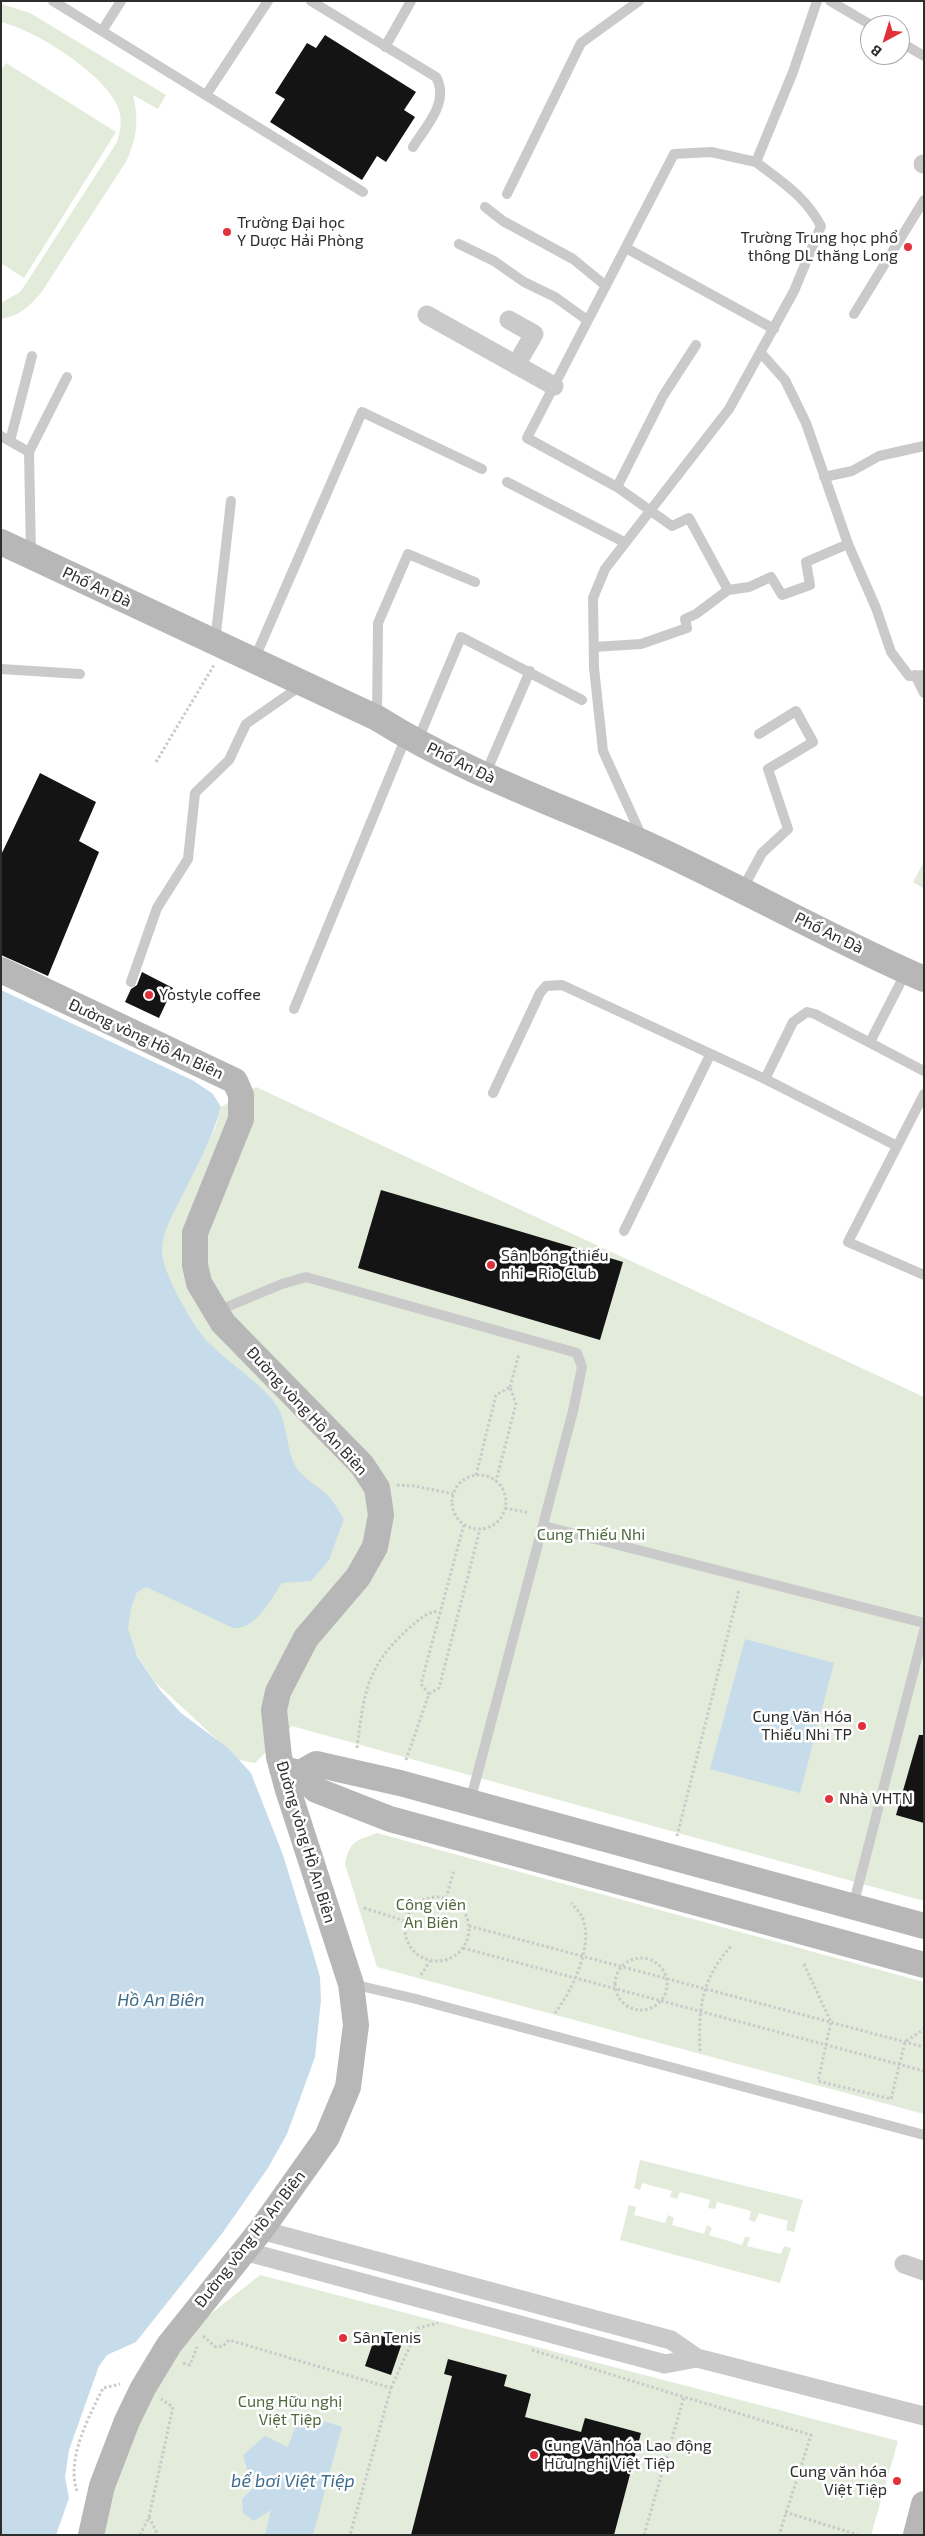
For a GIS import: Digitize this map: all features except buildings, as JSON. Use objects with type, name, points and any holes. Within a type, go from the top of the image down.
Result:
[{"type":"street","points":[[427,314],[554,386]]},
{"type":"street","points":[[509,320],[534,334],[516,365]]},
{"type":"street","name":"Phố An Đà","points":[[1,542],[377,718],[412,739],[484,776],[644,843],[915,975]]},
{"type":"street","name":"Đường vòng Hồ An Biên","points":[[1,970],[235,1080],[241,1095],[241,1119],[195,1233],[194,1265],[199,1283],[223,1323],[362,1465],[377,1488],[381,1516],[375,1548],[358,1577],[306,1638],[278,1692],[274,1710],[291,1771],[301,1835],[351,1984],[356,2025],[348,2087],[327,2137],[261,2230],[169,2345],[143,2388],[126,2421],[102,2486],[91,2535]]},
{"type":"street","points":[[291,1771],[316,1764],[400,1783],[676,1860],[924,1926]]},
{"type":"street","points":[[291,1771],[316,1790],[390,1819],[924,1965]]},
{"type":"street","points":[[666,1894],[676,1860]]},
{"type":"street","points":[[261,2230],[671,2340],[697,2358],[924,2416]]},
{"type":"street","points":[[244,2251],[665,2364],[697,2358]]},
{"type":"street","points":[[904,2264],[924,2271]]},
{"type":"street","points":[[436,2303],[442,2278]]},
{"type":"street","points":[[534,2329],[541,2305]]},
{"type":"street","points":[[916,2535],[924,2504]]},
{"type":"lane","points":[[53,1],[363,192]]},
{"type":"lane","points":[[102,32],[121,1]]},
{"type":"lane","points":[[206,95],[268,1]]},
{"type":"lane","points":[[311,1],[436,77],[442,96],[439,105],[413,147]]},
{"type":"lane","points":[[385,46],[411,1]]},
{"type":"lane","points":[[507,194],[580,43],[640,1]]},
{"type":"lane","points":[[756,162],[793,72],[817,1]]},
{"type":"lane","points":[[830,1],[860,19]]},
{"type":"lane","points":[[910,48],[924,56]]},
{"type":"lane","points":[[644,843],[603,751],[594,647],[593,598],[605,569],[624,542],[650,508],[729,409],[794,291],[821,226],[811,207],[789,187],[756,162],[711,152],[674,154],[527,438],[617,487],[650,508],[672,526],[689,518],[728,590]]},
{"type":"lane","points":[[854,314],[924,200]]},
{"type":"lane","points":[[485,207],[503,221],[572,259],[606,286]]},
{"type":"lane","points":[[459,244],[494,262],[524,282],[555,297],[588,320]]},
{"type":"lane","points":[[626,248],[774,329]]},
{"type":"lane","points":[[617,487],[663,396],[696,345]]},
{"type":"lane","points":[[761,353],[785,380],[806,422],[824,477],[841,519],[848,544],[876,608],[891,652],[909,676],[919,675],[924,693]]},
{"type":"lane","points":[[29,452],[6,438],[32,356]]},
{"type":"lane","points":[[31,556],[29,452],[67,377]]},
{"type":"lane","points":[[254,660],[362,412],[482,469]]},
{"type":"lane","points":[[824,477],[852,471],[879,456],[924,446]]},
{"type":"lane","points":[[506,482],[624,542]]},
{"type":"lane","points":[[220,645],[231,500]]},
{"type":"lane","points":[[594,647],[641,644],[688,628],[685,619],[696,614],[728,590],[749,587],[771,577],[782,595],[810,585],[806,562],[848,544]]},
{"type":"lane","points":[[377,718],[378,623],[408,554],[475,582]]},
{"type":"lane","points":[[294,1008],[412,739],[461,638],[530,671],[582,700]]},
{"type":"lane","points":[[1,669],[80,674]]},
{"type":"lane","points":[[484,776],[530,671]]},
{"type":"lane","points":[[131,982],[157,908],[188,858],[195,793],[229,760],[246,724],[302,684]]},
{"type":"lane","points":[[742,890],[762,853],[788,829],[768,769],[813,742],[796,710],[759,734]]},
{"type":"lane","points":[[870,1042],[915,975]]},
{"type":"lane","points":[[493,1093],[540,994],[546,986],[562,985],[765,1079],[897,1146]]},
{"type":"lane","points":[[765,1079],[793,1022],[806,1012],[814,1014],[924,1070]]},
{"type":"lane","points":[[624,1231],[710,1054]]},
{"type":"lane","points":[[924,1094],[848,1242],[924,1275]]},
{"type":"lane","points":[[215,1312],[282,1284],[306,1277],[577,1353],[582,1367],[579,1382],[544,1526],[470,1802]]},
{"type":"lane","points":[[544,1526],[924,1623]]},
{"type":"lane","points":[[853,1907],[924,1631]]},
{"type":"lane","points":[[351,1984],[416,1999],[924,2135]]},
{"type":"path","points":[[156,762],[220,645]]},
{"type":"path","points":[[496,1481],[516,1404],[510,1388],[519,1354]]},
{"type":"path","points":[[476,1475],[496,1395],[510,1388]]},
{"type":"path","points":[[476,1475],[485,1475],[496,1481],[504,1492],[505,1508],[496,1523],[480,1529],[464,1524],[453,1509],[453,1494],[459,1483],[476,1475]]},
{"type":"path","points":[[392,1484],[415,1486],[453,1494]]},
{"type":"path","points":[[505,1508],[529,1513]]},
{"type":"path","points":[[429,1694],[421,1684],[439,1611],[464,1524]]},
{"type":"path","points":[[406,1760],[429,1694],[439,1688],[480,1529]]},
{"type":"path","points":[[676,1860],[677,1832],[739,1590]]},
{"type":"path","points":[[357,1748],[363,1704],[370,1676],[396,1640],[420,1618],[431,1612],[439,1611]]},
{"type":"path","points":[[446,1898],[454,1870]]},
{"type":"path","points":[[426,1898],[446,1898],[456,1903],[464,1911],[469,1926],[468,1938],[463,1948],[451,1958],[440,1962],[430,1961],[416,1953],[406,1941],[405,1920],[417,1904],[426,1898]]},
{"type":"path","points":[[555,2013],[565,2000],[583,1956],[586,1935],[582,1916],[571,1903]]},
{"type":"path","points":[[364,1908],[405,1920]]},
{"type":"path","points":[[469,1926],[924,2047]]},
{"type":"path","points":[[700,2051],[700,2011],[704,1989],[718,1960],[732,1945]]},
{"type":"path","points":[[463,1948],[924,2071]]},
{"type":"path","points":[[635,1958],[652,1960],[659,1964],[667,1979],[666,1991],[660,2002],[654,2007],[638,2010],[623,2002],[615,1988],[617,1973],[621,1966],[635,1958]]},
{"type":"path","points":[[421,1975],[430,1961]]},
{"type":"path","points":[[804,1964],[831,2022],[818,2081],[891,2099],[905,2042],[924,2029]]},
{"type":"path","points":[[350,2535],[391,2388],[418,2328],[441,2322]]},
{"type":"path","points":[[177,2364],[182,2362],[190,2365],[202,2335],[216,2347],[223,2346],[229,2340],[391,2388]]},
{"type":"path","points":[[525,2348],[811,2435],[779,2535]]},
{"type":"path","points":[[79,2497],[73,2470],[92,2410],[103,2388],[128,2382]]},
{"type":"path","points":[[140,2535],[149,2517],[173,2407],[163,2402],[158,2393]]},
{"type":"path","points":[[644,2535],[684,2397]]},
{"type":"path","points":[[785,2512],[858,2535]]},
{"type":"path","points":[[149,2517],[158,2535]]},
{"type":"green space","points":[[1,4],[30,13],[166,95],[158,109],[133,95],[136,128],[127,160],[41,293],[19,313],[1,319],[1,303],[20,292],[27,282],[117,142],[121,124],[117,105],[98,80],[49,43],[1,22]]},
{"type":"green space","points":[[6,63],[116,132],[24,278],[1,263],[1,71]]},
{"type":"green space","points":[[924,862],[924,889],[913,882]]},
{"type":"green space","name":"Cung Thiếu Nhi","points":[[256,1087],[924,1397],[924,1901],[292,1726],[255,1763],[239,1760],[155,1682],[114,1621],[198,1354],[154,1251],[215,1128],[221,1107]]},
{"type":"green space","name":"Công viên An Biên","points":[[377,1833],[924,1982],[924,2114],[377,1967],[345,1864],[349,1850],[355,1842]]},
{"type":"green space","points":[[640,2160],[803,2200],[794,2232],[786,2230],[788,2221],[759,2213],[755,2222],[749,2220],[751,2211],[717,2202],[715,2209],[708,2208],[710,2200],[680,2192],[677,2199],[670,2197],[672,2191],[642,2183],[640,2190],[634,2188]]},
{"type":"green space","points":[[629,2205],[636,2207],[634,2215],[665,2223],[668,2215],[674,2218],[672,2225],[704,2234],[707,2225],[712,2228],[709,2235],[742,2245],[745,2237],[750,2237],[747,2246],[781,2254],[784,2246],[791,2248],[780,2283],[620,2240]]},
{"type":"green space","name":"Cung Hữu nghị Việt Tiệp","points":[[260,2275],[898,2441],[871,2535],[95,2535],[150,2382],[188,2332]]},
{"type":"water","name":"Hồ An Biên","points":[[1,990],[194,1081],[213,1094],[221,1107],[208,1142],[166,1230],[162,1244],[163,1260],[180,1300],[196,1326],[210,1344],[260,1386],[274,1402],[282,1416],[291,1455],[297,1469],[329,1497],[344,1519],[329,1560],[311,1581],[282,1583],[262,1613],[249,1624],[233,1628],[146,1587],[137,1592],[131,1608],[128,1629],[137,1656],[160,1690],[181,1713],[228,1748],[251,1773],[283,1855],[312,1949],[320,1977],[321,2000],[315,2057],[287,2134],[268,2168],[221,2235],[136,2342],[107,2355],[99,2366],[69,2450],[65,2477],[69,2498],[56,2535],[1,2535]]},
{"type":"water","points":[[745,1639],[834,1663],[800,1793],[710,1769]]},
{"type":"water","name":"bể bơi Việt Tiệp","points":[[300,2413],[342,2427],[313,2535],[265,2535],[271,2510],[254,2521],[243,2513],[242,2499],[259,2482],[248,2472],[243,2455],[265,2436],[288,2447]]},
{"type":"place","name":"Trường Đại học Y Dược Hải Phòng","points":[[227,232]]},
{"type":"place","name":"Trường Trung học phổ thông DL thăng Long","points":[[908,247]]},
{"type":"place","name":"Yostyle coffee","points":[[149,995]]},
{"type":"place","name":"Sân bóng thiếu nhi - Rio Club","points":[[491,1265]]},
{"type":"place","name":"Cung Văn Hóa Thiếu Nhi TP","points":[[862,1726]]},
{"type":"place","name":"Nhà VHTN","points":[[829,1799]]},
{"type":"place","name":"Sân Tenis","points":[[343,2338]]},
{"type":"place","name":"Cung Văn hóa Lao động Hữu nghị Việt Tiệp","points":[[534,2455]]},
{"type":"place","name":"Cung văn hóa Việt Tiệp","points":[[897,2481]]}]
